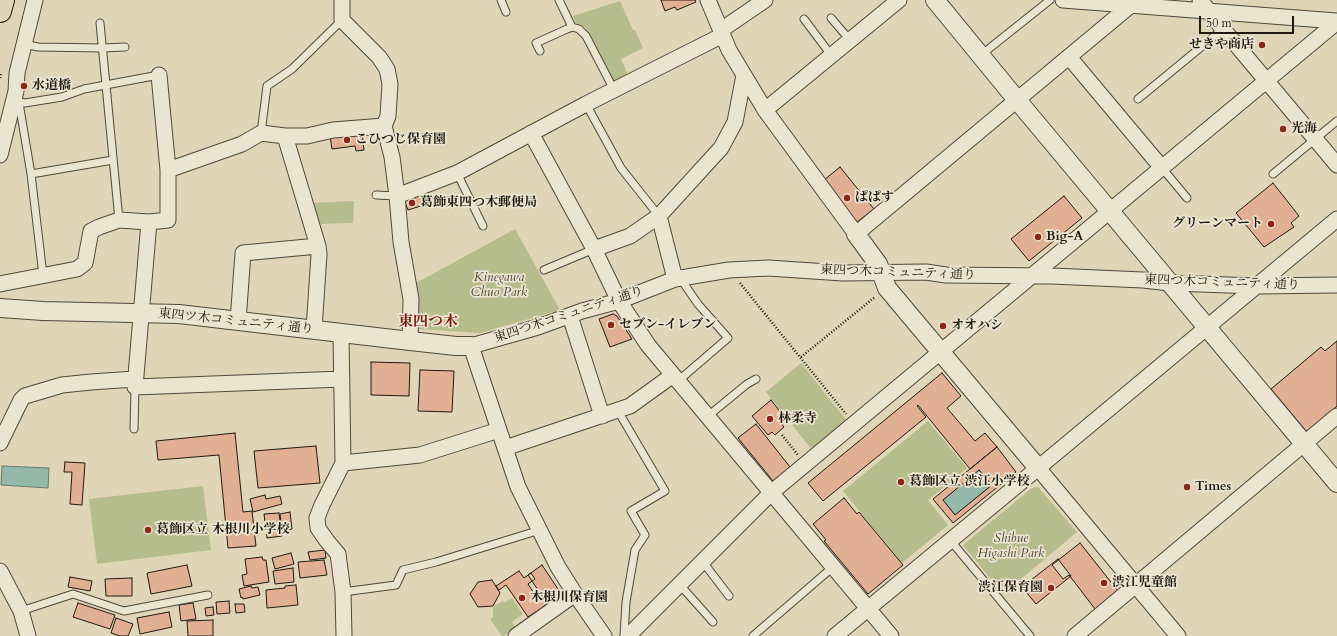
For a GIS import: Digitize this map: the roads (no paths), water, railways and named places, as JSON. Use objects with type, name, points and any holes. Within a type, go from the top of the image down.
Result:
[{"type":"highway","points":[[0,11],[3,0]]},
{"type":"street","points":[[0,155],[18,97],[17,73],[35,0]]},
{"type":"street","points":[[342,0],[342,20],[379,57],[387,69],[390,84],[388,116],[384,126],[392,157],[398,196],[401,242],[411,299],[410,341]]},
{"type":"street","points":[[708,0],[729,50],[765,110],[878,264],[884,280],[940,352],[1178,636]]},
{"type":"street","points":[[398,196],[457,173],[614,90],[722,32],[765,0]]},
{"type":"street","points":[[765,110],[899,0]]},
{"type":"street","points":[[935,0],[1337,483]]},
{"type":"street","points":[[1063,0],[1134,3],[1210,12],[1337,22]]},
{"type":"street","points":[[1200,0],[1337,165]]},
{"type":"street","points":[[856,234],[1134,3]]},
{"type":"street","points":[[628,636],[772,492],[1267,82],[1337,22]]},
{"type":"street","points":[[1069,57],[1162,168]]},
{"type":"street","points":[[594,249],[630,236],[659,216],[721,148],[735,122],[744,75]]},
{"type":"street","points":[[0,284],[77,269],[85,263],[91,231],[118,220],[149,222],[168,220],[168,170],[159,76]]},
{"type":"street","points":[[168,170],[242,144],[261,132],[285,136],[307,136],[333,130],[384,126]]},
{"type":"street","points":[[531,133],[594,249],[618,302],[648,345],[891,636]]},
{"type":"street","points":[[285,136],[318,246],[319,254],[314,330]]},
{"type":"street","points":[[659,216],[678,278]]},
{"type":"street","points":[[835,636],[1337,219]]},
{"type":"street","points":[[135,383],[149,222]]},
{"type":"street","points":[[238,321],[243,253],[318,246]]},
{"type":"street","name":"東四つ木コミュニティ通り","points":[[471,346],[538,327],[582,311],[618,302],[678,278],[729,270],[768,268],[843,273],[884,280],[926,272],[946,275],[1099,278],[1170,283],[1257,286],[1337,285]]},
{"type":"street","name":"東四ツ木コミュニティ通り","points":[[0,308],[43,311],[179,314],[341,334],[471,346]]},
{"type":"street","points":[[570,316],[602,416]]},
{"type":"street","points":[[341,334],[343,463],[317,518],[318,528],[338,554],[343,592],[344,636]]},
{"type":"street","points":[[471,346],[518,487],[558,567],[604,636]]},
{"type":"street","points":[[505,448],[618,411],[630,406],[675,378]]},
{"type":"street","points":[[0,443],[21,400],[25,396],[62,385],[91,382],[135,383],[342,379]]},
{"type":"street","points":[[1075,636],[1337,416]]},
{"type":"street","points":[[343,463],[420,456],[499,430]]},
{"type":"street","points":[[0,571],[21,611],[28,636]]},
{"type":"street","points":[[516,636],[575,594]]},
{"type":"lane","points":[[501,0],[506,12]]},
{"type":"lane","points":[[559,0],[572,27]]},
{"type":"lane","points":[[980,55],[1050,0]]},
{"type":"lane","points":[[831,18],[850,40]]},
{"type":"lane","points":[[804,19],[831,55]]},
{"type":"lane","points":[[261,132],[267,86],[292,69],[342,20]]},
{"type":"lane","points":[[100,23],[118,220]]},
{"type":"lane","points":[[540,51],[536,43],[572,27],[579,29],[586,36],[614,90]]},
{"type":"lane","points":[[1138,99],[1223,29]]},
{"type":"lane","points":[[24,44],[38,47],[125,47]]},
{"type":"lane","points":[[18,97],[25,103],[62,97],[84,89],[159,76]]},
{"type":"lane","points":[[18,97],[31,174],[43,275]]},
{"type":"lane","points":[[586,104],[621,168],[659,216]]},
{"type":"lane","points":[[1273,174],[1337,121]]},
{"type":"lane","points":[[31,174],[113,160]]},
{"type":"lane","points":[[1162,168],[1187,198]]},
{"type":"lane","points":[[457,173],[483,226]]},
{"type":"lane","points":[[376,195],[398,196]]},
{"type":"lane","points":[[544,270],[594,249]]},
{"type":"lane","points":[[675,378],[728,338],[698,304],[678,278]]},
{"type":"lane","points":[[708,416],[747,384],[756,379]]},
{"type":"lane","points":[[134,429],[135,383]]},
{"type":"lane","points":[[618,411],[665,491],[631,510],[645,535],[635,550],[626,602],[624,636]]},
{"type":"lane","points":[[343,592],[396,585],[403,570],[436,562],[540,530]]},
{"type":"lane","points":[[950,540],[1030,636]]},
{"type":"lane","points":[[703,562],[729,596]]},
{"type":"lane","points":[[753,636],[834,567]]},
{"type":"lane","points":[[680,585],[713,622]]},
{"type":"lane","points":[[21,611],[73,594],[124,611],[208,595]]},
{"type":"place","name":"せきや商店","points":[[1262,45]]},
{"type":"place","name":"水道橋","points":[[24,86]]},
{"type":"place","name":"光海","points":[[1283,129]]},
{"type":"place","name":"こひつじ保育園","points":[[347,140]]},
{"type":"place","name":"ぱぱす","points":[[847,198]]},
{"type":"place","name":"葛飾東四つ木郵便局","points":[[412,203]]},
{"type":"place","name":"グリーンマート","points":[[1271,224]]},
{"type":"place","name":"Big-A","points":[[1038,237]]},
{"type":"place","name":"セブン-イレブン","points":[[611,325]]},
{"type":"place","name":"オオハシ","points":[[943,326]]},
{"type":"place","name":"林柔寺","points":[[770,419]]},
{"type":"place","name":"葛飾区立 渋江小学校","points":[[901,482]]},
{"type":"place","name":"Times","points":[[1187,487]]},
{"type":"place","name":"葛飾区立 木根川小学校","points":[[148,530]]},
{"type":"place","name":"渋江児童館","points":[[1104,583]]},
{"type":"place","name":"渋江保育園","points":[[1051,588]]},
{"type":"place","name":"木根川保育園","points":[[522,598]]},
{"type":"district","name":"東四つ木","points":[[428,323]]},
{"type":"park label","name":"Kinegawa Chuo Park","points":[[499,286]]},
{"type":"park label","name":"Shibue Higashi Park","points":[[1011,546]]}]
